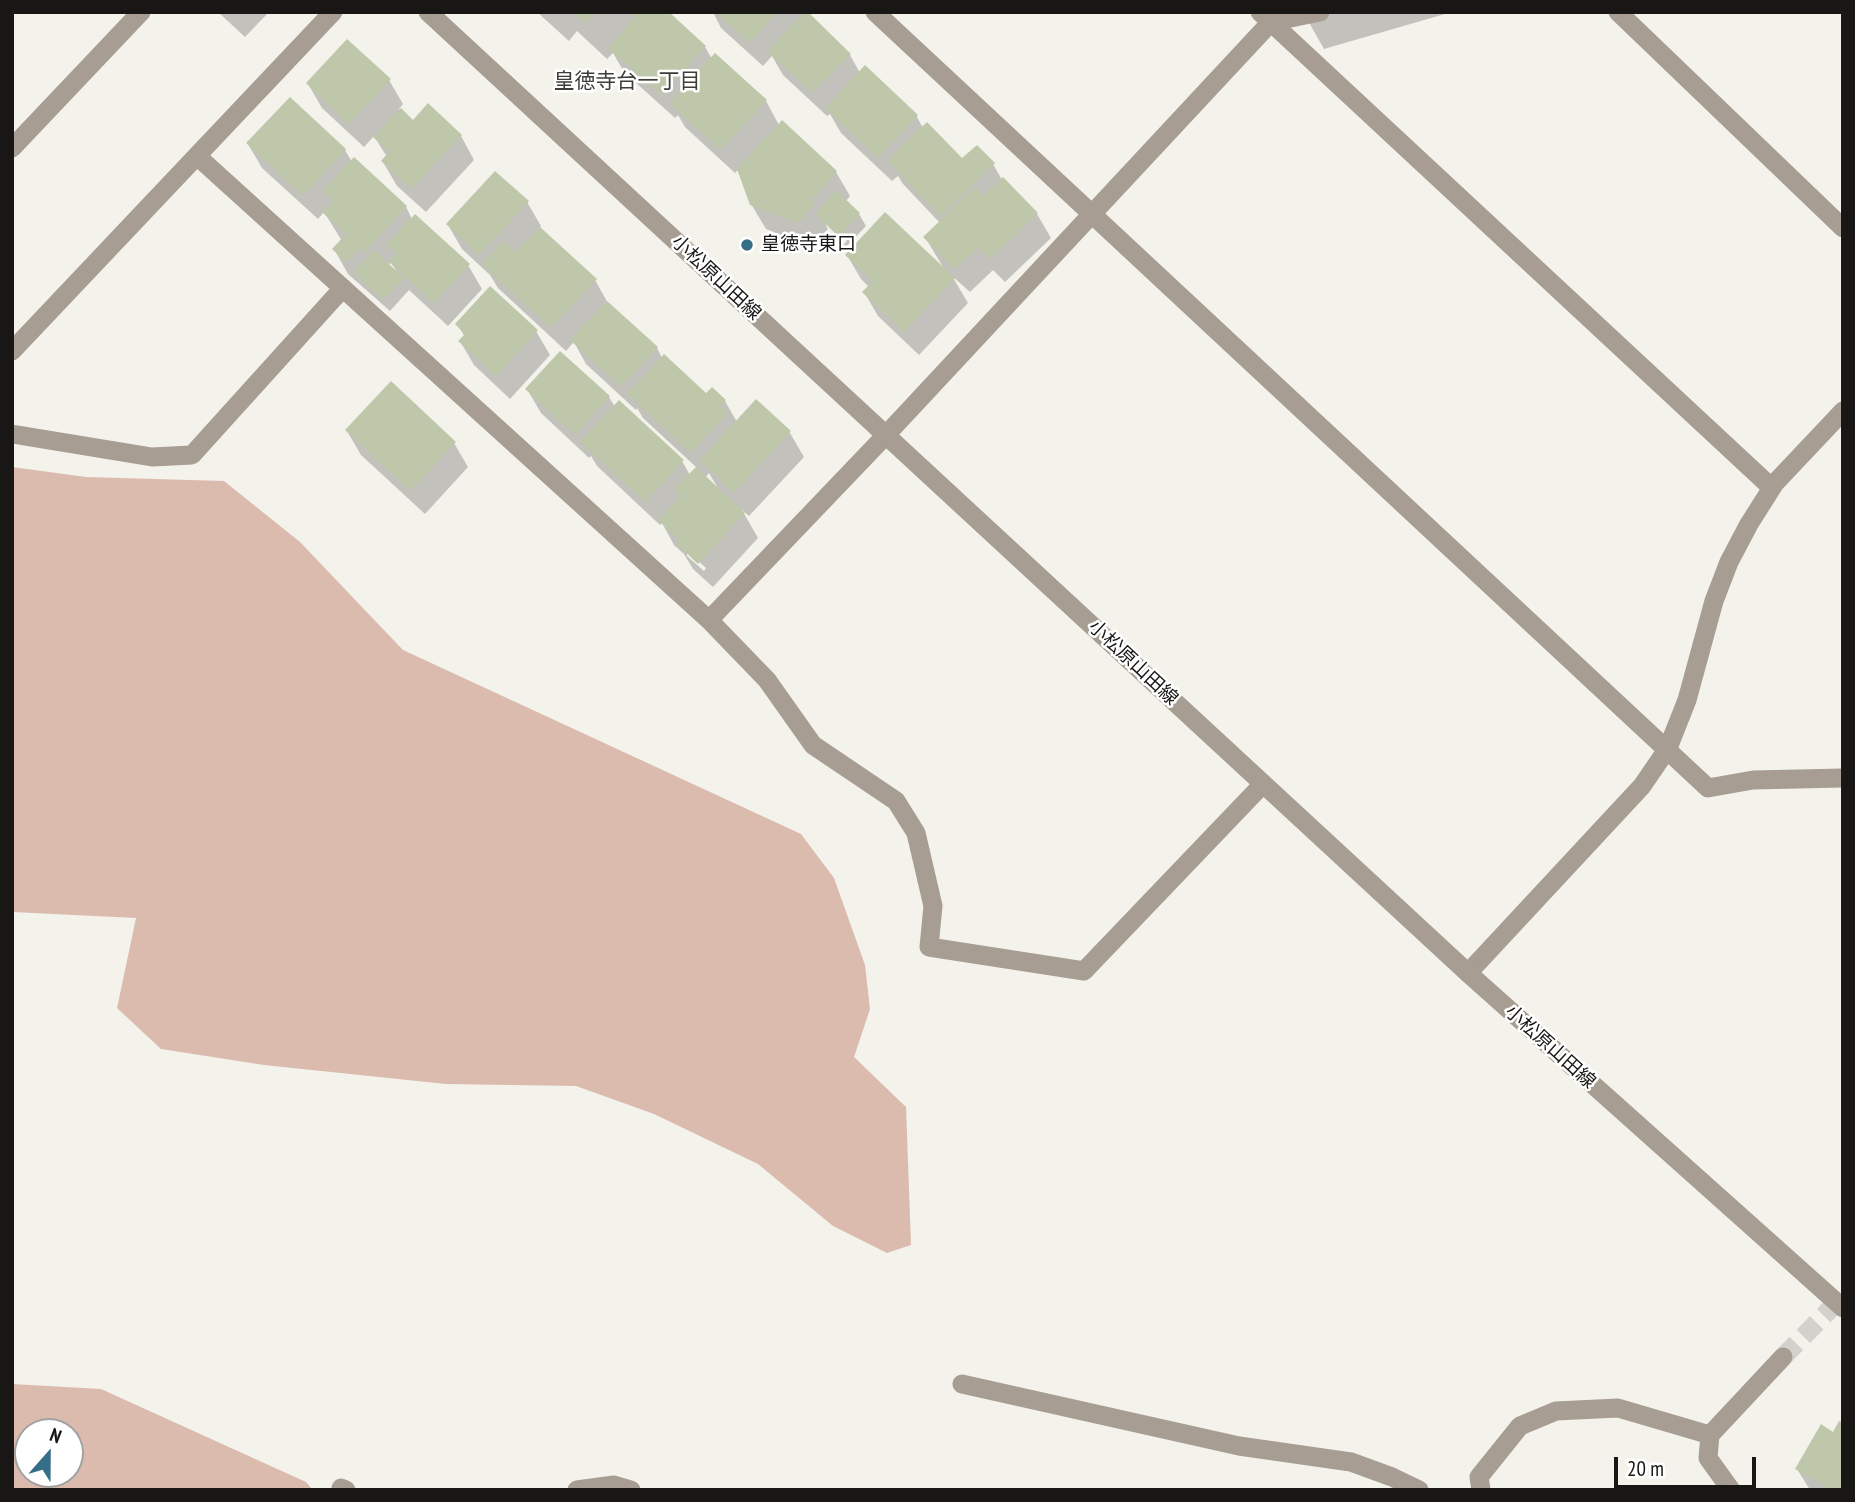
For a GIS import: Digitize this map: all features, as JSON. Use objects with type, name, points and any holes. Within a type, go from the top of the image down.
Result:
[{"type":"street","points":[[12,148],[141,12]]},
{"type":"street","points":[[12,351],[333,12]]},
{"type":"street","name":"小松原山田線","points":[[428,12],[1468,973],[1843,1308]]},
{"type":"street","points":[[875,12],[1708,788],[1753,780],[1843,778]]},
{"type":"street","points":[[709,620],[1092,214],[1265,17],[1320,12]]},
{"type":"street","points":[[1618,12],[1843,228]]},
{"type":"street","points":[[1265,17],[1772,488]]},
{"type":"street","points":[[197,156],[709,620],[766,680],[813,745],[896,801],[916,832],[933,906],[929,947],[1084,971],[1263,784]]},
{"type":"street","points":[[12,434],[152,457],[192,455],[343,288]]},
{"type":"street","points":[[1468,973],[1642,786],[1668,748],[1687,700],[1714,601],[1729,562],[1772,488],[1843,411]]},
{"type":"street","points":[[1731,1490],[1708,1458],[1710,1435],[1783,1357]]},
{"type":"street","points":[[962,1384],[1239,1446],[1351,1462],[1419,1490]]},
{"type":"street","points":[[1481,1490],[1479,1477],[1520,1426],[1556,1411],[1618,1408],[1710,1435]]},
{"type":"street","points":[[577,1490],[614,1485],[631,1490]]},
{"type":"shaded area","points":[[12,467],[86,477],[224,481],[300,542],[403,650],[801,834],[834,878],[865,965],[870,1009],[854,1057],[906,1107],[911,1245],[887,1253],[833,1226],[758,1164],[654,1114],[576,1086],[446,1084],[264,1065],[161,1049],[117,1008],[136,918],[12,912]]},
{"type":"shaded area","points":[[12,1384],[101,1389],[306,1482],[313,1490],[12,1490]]},
{"type":"building","points":[[573,12],[597,12],[586,24]]},
{"type":"building","points":[[632,12],[669,12],[706,46],[661,95],[608,48],[636,17]]},
{"type":"building","points":[[715,12],[777,12],[749,43]]},
{"type":"building","points":[[805,12],[851,54],[812,93],[767,51]]},
{"type":"building","points":[[347,39],[391,79],[349,124],[306,83]]},
{"type":"building","points":[[715,53],[767,100],[721,150],[669,103]]},
{"type":"building","points":[[865,65],[918,115],[878,158],[825,108]]},
{"type":"building","points":[[290,97],[346,149],[303,196],[246,143]]},
{"type":"building","points":[[428,103],[462,135],[411,189],[381,161],[389,152],[373,137],[401,108],[413,120]]},
{"type":"building","points":[[782,120],[837,171],[811,200],[815,204],[798,223],[750,205],[737,169]]},
{"type":"building","points":[[927,122],[962,158],[977,145],[995,163],[940,216],[887,160]]},
{"type":"building","points":[[354,157],[407,206],[365,252],[360,248],[346,262],[332,249],[346,234],[322,212],[333,201],[322,191]]},
{"type":"building","points":[[495,171],[529,201],[479,255],[446,224]]},
{"type":"building","points":[[1003,177],[1038,213],[990,259],[978,247],[955,269],[923,237],[974,188],[983,196]]},
{"type":"building","points":[[836,190],[860,213],[839,237],[815,214]]},
{"type":"building","points":[[885,212],[955,278],[904,332],[862,292],[873,281],[845,255]]},
{"type":"building","points":[[415,214],[470,264],[434,303],[389,262],[397,254],[386,245]]},
{"type":"building","points":[[540,227],[597,279],[551,328],[481,264],[504,240],[516,252]]},
{"type":"building","points":[[374,250],[404,278],[383,300],[353,272]]},
{"type":"building","points":[[490,286],[538,330],[496,376],[458,341],[465,334],[455,324]]},
{"type":"building","points":[[607,301],[658,347],[621,387],[570,340]]},
{"type":"building","points":[[560,351],[610,396],[575,435],[525,389]]},
{"type":"building","points":[[664,354],[706,393],[712,387],[726,400],[720,406],[728,413],[691,453],[627,394]]},
{"type":"building","points":[[391,381],[456,442],[410,491],[345,430]]},
{"type":"building","points":[[756,399],[791,431],[734,493],[700,460]]},
{"type":"building","points":[[619,400],[684,460],[645,502],[580,442]]},
{"type":"building","points":[[696,467],[745,513],[698,564],[677,544],[680,541],[658,520],[681,496],[674,489]]},
{"type":"building","points":[[1839,1421],[1843,1422],[1843,1490],[1832,1490],[1795,1469],[1821,1424],[1833,1432]]},
{"type":"tunnel","points":[[1783,1357],[1843,1296]]},
{"type":"place","name":"皇徳寺東口","points":[[747,245]]},
{"type":"district","name":"皇徳寺台一丁目","points":[[627,82]]}]
